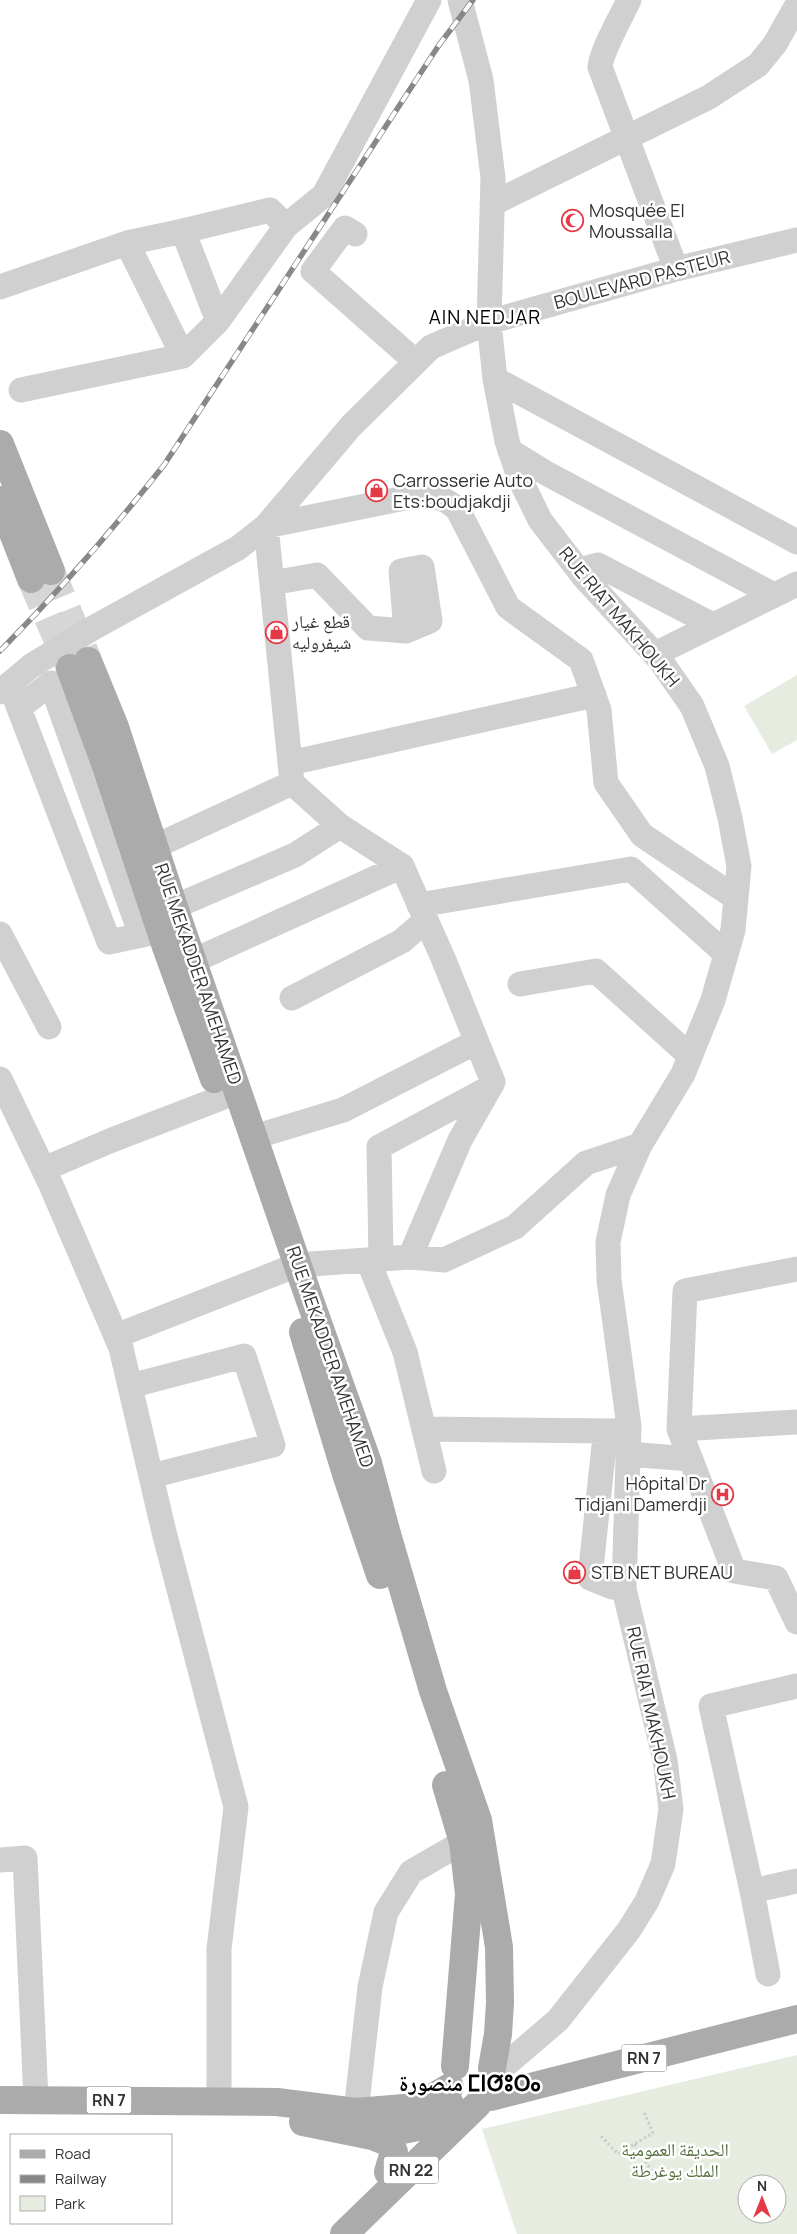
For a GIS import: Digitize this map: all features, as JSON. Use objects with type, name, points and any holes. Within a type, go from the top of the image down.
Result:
[{"type":"main road","points":[[0,444],[41,575],[0,500]]},
{"type":"main road","name":"RUE MEKADDER AMEHAMED","points":[[475,2087],[469,1894],[463,1842],[301,1327],[289,1268],[254,1137],[192,961],[114,727],[79,665],[151,933],[220,1098],[289,1268],[368,1463],[433,1691],[478,1820],[499,1947],[498,2034],[475,2087]]},
{"type":"main road","name":"RN 7","points":[[0,2100],[277,2102],[356,2112],[416,2107],[475,2087],[603,2054],[687,2028],[797,2000]]},
{"type":"main road","name":"RN 7","points":[[219,2102],[372,2136],[418,2127],[475,2087],[797,2019]]},
{"type":"main road","name":"RN 22","points":[[344,2234],[388,2172],[475,2087]]},
{"type":"main road","name":"RN 22","points":[[344,2234],[475,2087]]},
{"type":"main road","points":[[372,2136],[390,2143],[394,2152],[388,2172]]},
{"type":"street","points":[[22,390],[183,356],[218,321],[286,226],[324,195],[429,0]]},
{"type":"street","name":"RUE RIAT MAKHOUKH","points":[[460,0],[481,80],[493,178],[489,322],[495,379],[510,450],[519,477],[540,520],[579,570],[654,654],[692,706],[717,766],[730,818],[739,866],[733,930],[713,1000],[683,1074],[640,1146],[618,1195],[608,1242],[609,1280],[622,1429],[628,1454],[624,1589],[665,1760],[671,1809],[663,1864],[647,1901],[629,1930],[558,2020],[475,2087]]},
{"type":"street","points":[[629,0],[601,56],[600,67],[676,269]]},
{"type":"street","points":[[492,204],[709,97],[758,65],[775,44],[797,4]]},
{"type":"street","points":[[0,287],[127,243],[270,210],[286,226]]},
{"type":"street","points":[[355,234],[345,228],[313,271],[416,362]]},
{"type":"street","points":[[183,231],[218,321]]},
{"type":"street","name":"BOULEVARD PASTEUR","points":[[5,688],[31,666],[94,628],[238,548],[266,526],[351,426],[431,347],[489,322],[676,269],[797,240]]},
{"type":"street","points":[[127,243],[183,356]]},
{"type":"street","points":[[495,379],[797,542]]},
{"type":"street","points":[[510,450],[544,472],[774,595]]},
{"type":"street","points":[[410,1257],[460,1140],[492,1082],[402,866],[340,826],[291,773],[266,526],[414,496],[438,496],[449,502],[458,510],[508,607],[581,660],[599,710],[606,782],[642,834],[736,898]]},
{"type":"street","points":[[579,570],[598,565],[713,625]]},
{"type":"street","points":[[272,583],[317,575],[368,628],[406,631]]},
{"type":"street","points":[[654,654],[797,584]]},
{"type":"street","points":[[5,688],[19,708],[109,942],[151,933],[51,683],[19,708]]},
{"type":"street","points":[[154,848],[291,773],[594,695]]},
{"type":"street","points":[[174,907],[295,855],[340,826]]},
{"type":"street","points":[[192,961],[402,866]]},
{"type":"street","points":[[292,998],[402,941],[423,913],[631,868],[726,954]]},
{"type":"street","points":[[0,934],[49,1028]]},
{"type":"street","points":[[520,984],[596,971],[690,1056]]},
{"type":"street","points":[[254,1137],[343,1110],[476,1042]]},
{"type":"street","points":[[0,1080],[44,1169],[121,1348],[151,1476],[236,1808],[219,1949],[219,2102]]},
{"type":"street","points":[[434,1471],[405,1352],[374,1260],[379,1147],[489,1088]]},
{"type":"street","points":[[44,1169],[220,1098]]},
{"type":"street","points":[[116,1336],[289,1268],[410,1257],[444,1260],[514,1227],[586,1163],[640,1146]]},
{"type":"street","points":[[797,1269],[685,1291],[679,1429],[734,1571],[776,1578],[797,1622]]},
{"type":"street","points":[[130,1386],[244,1356],[273,1445],[151,1476]]},
{"type":"street","points":[[679,1429],[797,1422]]},
{"type":"street","points":[[424,1429],[622,1429]]},
{"type":"street","points":[[622,1429],[605,1436],[590,1578],[612,1587],[624,1589]]},
{"type":"street","points":[[628,1454],[690,1459]]},
{"type":"street","points":[[596,1515],[625,1516]]},
{"type":"street","points":[[768,1974],[752,1891],[711,1706],[797,1686]]},
{"type":"street","points":[[356,2112],[370,1987],[386,1912],[411,1872],[463,1842]]},
{"type":"street","points":[[0,1860],[25,1858],[36,2099]]},
{"type":"street","points":[[752,1891],[797,1881]]},
{"type":"path","points":[[601,2136],[618,2154],[653,2133],[644,2112]]},
{"type":"path","points":[[635,2144],[657,2180]]},
{"type":"green space","points":[[797,675],[797,740],[772,754],[744,706]]},
{"type":"green space","name":"الحديقة العمومية الملك يوغرطة","points":[[797,2055],[797,2234],[517,2234],[482,2129]]},
{"type":"tunnel","points":[[51,571],[88,660]]},
{"type":"tunnel","points":[[31,579],[70,668]]},
{"type":"railway","points":[[0,651],[85,560],[164,465],[439,45],[473,0]]},
{"type":"place","name":"Mosquée El Moussalla","points":[[573,221]]},
{"type":"place","name":"Carrosserie Auto Ets:boudjakdji","points":[[377,491]]},
{"type":"place","name":"قطع غيار شيفروليه","points":[[276,632]]},
{"type":"place","name":"Hôpital Dr Tidjani Damerdji","points":[[723,1494]]},
{"type":"place","name":"STB NET BUREAU","points":[[575,1573]]},
{"type":"district","name":"AIN NEDJAR","points":[[485,317]]},
{"type":"district","name":"منصورة ⵎⵏⵚⵓⵔⴰ","points":[[470,2083]]}]
